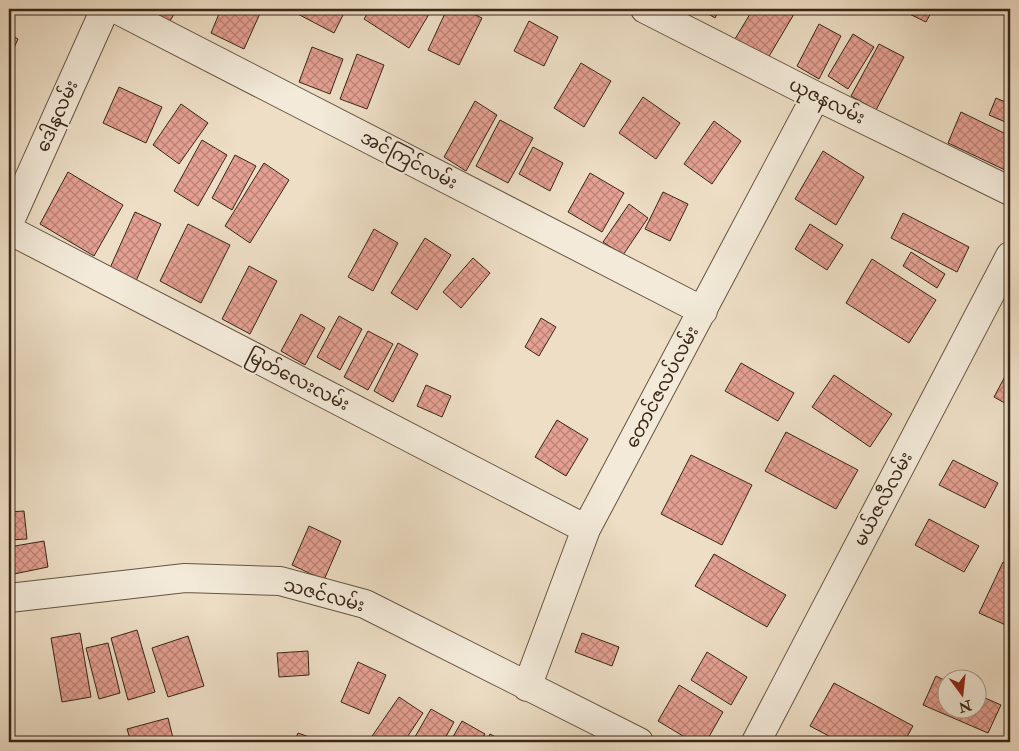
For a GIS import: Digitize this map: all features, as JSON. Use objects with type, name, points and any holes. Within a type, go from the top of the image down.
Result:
[{"type":"street","name":"ဒေါနလမ်း","points":[[9,223],[105,9]]},
{"type":"street","name":"အင်ကြင်လမ်း","points":[[116,9],[703,311]]},
{"type":"street","name":"ယုဇနလမ်း","points":[[645,9],[816,96],[1010,191]]},
{"type":"street","name":"တောင်ဇလပ်လမ်း","points":[[527,687],[586,529],[816,96]]},
{"type":"street","name":"မြတ်လေးလမ်း","points":[[9,230],[586,529]]},
{"type":"street","name":"မယ်ဇလီလမ်း","points":[[756,742],[1010,256]]},
{"type":"street","name":"သဇင်လမ်း","points":[[9,598],[185,578],[280,581],[365,604],[639,742]]},
{"type":"building","points":[[145,9],[177,9],[164,31]]},
{"type":"building","points":[[221,9],[262,9],[244,49],[211,33]]},
{"type":"building","points":[[295,9],[346,9],[334,33],[294,12]]},
{"type":"building","points":[[370,9],[432,9],[409,48],[364,19]]},
{"type":"building","points":[[447,9],[463,9],[482,18],[459,65],[428,50]]},
{"type":"building","points":[[700,9],[720,9],[715,18]]},
{"type":"building","points":[[753,9],[797,9],[768,58],[735,39]]},
{"type":"building","points":[[899,9],[933,9],[926,22]]},
{"type":"building","points":[[529,21],[558,37],[544,66],[514,51]]},
{"type":"building","points":[[819,24],[841,36],[819,79],[797,66]]},
{"type":"building","points":[[9,34],[18,39],[9,59]]},
{"type":"building","points":[[853,34],[874,47],[848,89],[828,76]]},
{"type":"building","points":[[879,44],[904,57],[876,110],[851,96]]},
{"type":"building","points":[[312,47],[343,59],[330,94],[299,82]]},
{"type":"building","points":[[357,54],[384,65],[367,109],[340,99]]},
{"type":"building","points":[[581,63],[611,81],[584,127],[554,108]]},
{"type":"building","points":[[119,87],[162,107],[146,143],[103,123]]},
{"type":"building","points":[[643,97],[680,123],[656,159],[619,133]]},
{"type":"building","points":[[996,98],[1010,104],[1010,124],[989,115]]},
{"type":"building","points":[[475,101],[497,115],[466,171],[444,157]]},
{"type":"building","points":[[181,104],[208,123],[179,164],[153,145]]},
{"type":"building","points":[[961,112],[1010,136],[1010,157],[1005,170],[948,143]]},
{"type":"building","points":[[500,120],[533,138],[508,183],[476,166]]},
{"type":"building","points":[[714,121],[741,141],[712,184],[684,164]]},
{"type":"building","points":[[202,140],[227,155],[198,206],[174,191]]},
{"type":"building","points":[[533,147],[563,163],[550,191],[519,174]]},
{"type":"building","points":[[823,151],[864,177],[836,225],[795,199]]},
{"type":"building","points":[[235,155],[256,166],[232,210],[212,198]]},
{"type":"building","points":[[264,163],[289,180],[250,243],[225,226]]},
{"type":"building","points":[[68,172],[123,205],[94,256],[40,224]]},
{"type":"building","points":[[590,173],[624,193],[602,232],[568,212]]},
{"type":"building","points":[[663,192],[688,204],[670,241],[645,229]]},
{"type":"building","points":[[629,204],[648,218],[623,255],[603,242]]},
{"type":"building","points":[[135,212],[161,224],[136,281],[110,268]]},
{"type":"building","points":[[903,213],[969,247],[957,272],[891,238]]},
{"type":"building","points":[[188,224],[230,245],[201,303],[160,281]]},
{"type":"building","points":[[810,224],[843,245],[827,270],[795,249]]},
{"type":"building","points":[[374,229],[398,243],[373,291],[348,277]]},
{"type":"building","points":[[425,238],[451,255],[417,310],[391,293]]},
{"type":"building","points":[[911,252],[945,274],[937,288],[903,266]]},
{"type":"building","points":[[473,258],[490,273],[461,308],[443,292]]},
{"type":"building","points":[[872,259],[936,300],[909,343],[846,303]]},
{"type":"building","points":[[249,266],[277,281],[250,334],[222,319]]},
{"type":"building","points":[[301,314],[325,328],[305,365],[281,351]]},
{"type":"building","points":[[339,316],[362,329],[340,370],[317,357]]},
{"type":"building","points":[[541,318],[556,327],[539,356],[525,347]]},
{"type":"building","points":[[368,331],[393,344],[368,390],[344,377]]},
{"type":"building","points":[[398,343],[418,354],[393,402],[374,391]]},
{"type":"building","points":[[741,363],[794,393],[778,421],[725,391]]},
{"type":"building","points":[[1010,367],[1010,406],[994,397]]},
{"type":"building","points":[[834,375],[892,414],[870,447],[812,407]]},
{"type":"building","points":[[426,385],[451,396],[442,417],[417,406]]},
{"type":"building","points":[[557,420],[588,439],[566,476],[535,457]]},
{"type":"building","points":[[786,432],[858,470],[836,509],[765,471]]},
{"type":"building","points":[[691,455],[752,485],[722,545],[661,514]]},
{"type":"building","points":[[953,460],[998,483],[985,508],[939,485]]},
{"type":"building","points":[[24,511],[27,539],[9,540],[9,512]]},
{"type":"building","points":[[929,519],[979,546],[964,572],[915,545]]},
{"type":"building","points":[[309,526],[341,541],[324,580],[292,565]]},
{"type":"building","points":[[44,541],[48,567],[9,575],[9,547]]},
{"type":"building","points":[[714,554],[786,595],[767,627],[695,586]]},
{"type":"building","points":[[1003,562],[1010,565],[1010,627],[979,613]]},
{"type":"building","points":[[137,630],[155,692],[128,700],[111,638]]},
{"type":"building","points":[[80,633],[91,697],[62,702],[51,638]]},
{"type":"building","points":[[582,633],[619,647],[612,666],[575,652]]},
{"type":"building","points":[[188,636],[204,686],[168,697],[152,648]]},
{"type":"building","points":[[108,643],[120,693],[99,699],[86,648]]},
{"type":"building","points":[[308,651],[309,675],[279,677],[277,653]]},
{"type":"building","points":[[707,652],[747,677],[731,705],[691,680]]},
{"type":"building","points":[[358,662],[386,675],[369,714],[341,702]]},
{"type":"building","points":[[936,676],[936,711],[923,705]]},
{"type":"building","points":[[834,683],[913,726],[904,742],[840,742],[810,726]]},
{"type":"building","points":[[679,685],[723,712],[706,742],[693,742],[658,721]]},
{"type":"building","points":[[399,697],[423,713],[404,742],[368,742]]},
{"type":"building","points":[[986,698],[1001,705],[988,733],[953,718],[986,718]]},
{"type":"building","points":[[431,709],[454,722],[443,742],[412,742]]},
{"type":"building","points":[[168,718],[174,742],[131,742],[127,729]]},
{"type":"building","points":[[462,721],[485,734],[480,742],[450,742]]},
{"type":"building","points":[[298,733],[323,742],[294,742]]},
{"type":"building","points":[[490,734],[505,742],[486,742]]}]
